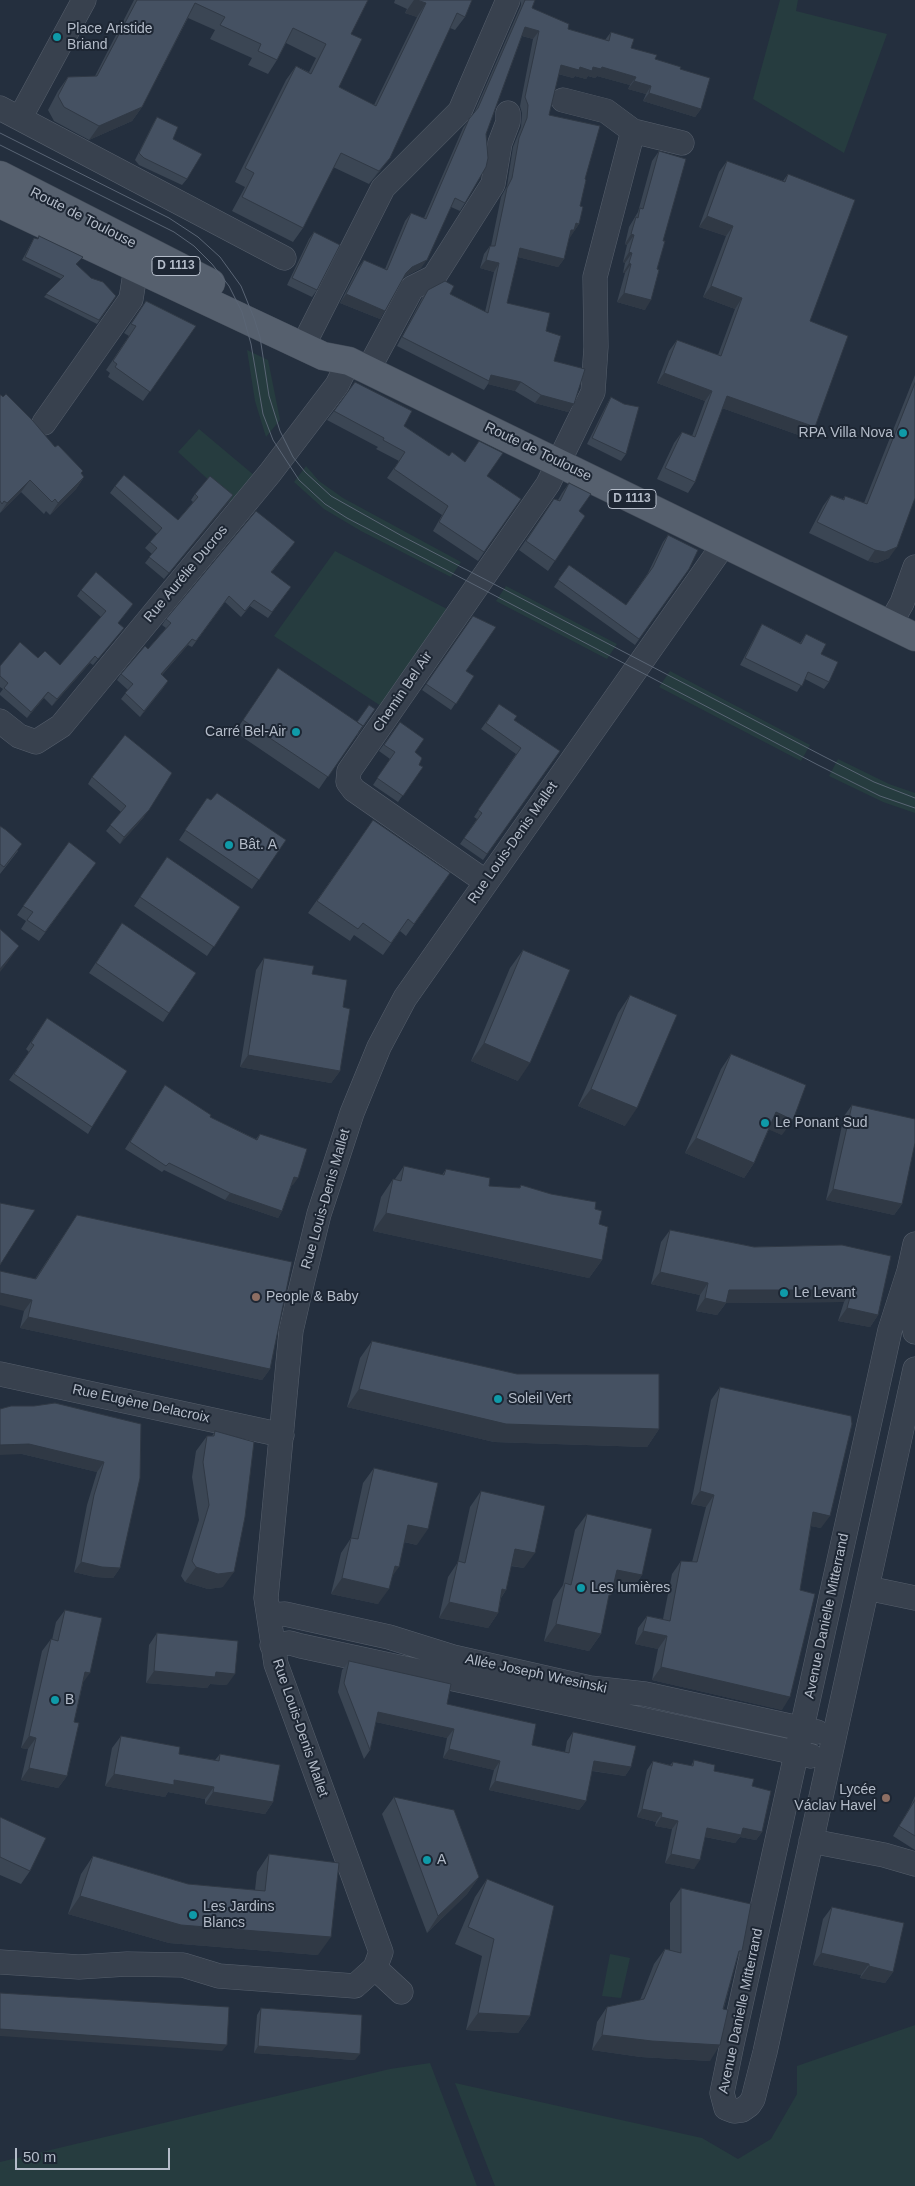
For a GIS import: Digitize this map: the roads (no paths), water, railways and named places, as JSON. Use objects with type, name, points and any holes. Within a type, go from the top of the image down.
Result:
[{"type":"main road","name":"Route de Toulouse","points":[[0,175],[328,341],[358,366]]},
{"type":"main road","name":"Route de Toulouse","points":[[0,204],[323,356],[358,366],[559,462],[915,637]]},
{"type":"street","points":[[84,0],[10,113],[284,258]]},
{"type":"street","points":[[310,332],[383,188],[460,111],[508,0]]},
{"type":"street","points":[[563,100],[606,111],[633,131],[682,143]]},
{"type":"street","name":"Rue Aurélie Ducros","points":[[0,721],[19,736],[36,742],[61,726],[270,473],[337,384],[358,366],[412,288],[434,277],[492,184],[500,143],[508,122],[508,113]]},
{"type":"street","points":[[559,462],[594,392],[596,347],[595,277],[633,131]]},
{"type":"street","points":[[44,423],[131,299],[134,280],[139,270],[132,242]]},
{"type":"street","name":"Chemin Bel Air","points":[[486,882],[354,790],[348,782],[350,771],[466,599],[548,484],[559,462]]},
{"type":"street","name":"Rue Louis-Denis Mallet","points":[[375,1968],[381,1952],[276,1664],[266,1598],[293,1322],[319,1214],[352,1113],[379,1047],[405,998],[724,544]]},
{"type":"street","points":[[890,624],[902,603],[915,567]]},
{"type":"street","name":"Avenue Danielle Mitterrand","points":[[915,1244],[909,1271],[888,1339],[722,2093],[726,2108],[734,2111],[742,2110],[753,2099],[915,1369]]},
{"type":"street","name":"Avenue Danielle Mitterrand","points":[[909,1271],[915,1332]]},
{"type":"street","name":"Rue Eugène Delacroix","points":[[0,1374],[282,1435]]},
{"type":"street","points":[[867,1588],[915,1598]]},
{"type":"street","name":"Allée Joseph Wresinski","points":[[269,1615],[284,1614],[388,1637],[453,1657],[590,1688],[645,1694],[834,1736]]},
{"type":"street","name":"Allée Joseph Wresinski","points":[[272,1645],[290,1643],[829,1760]]},
{"type":"street","points":[[811,1841],[884,1855],[915,1864]]},
{"type":"street","points":[[0,1962],[79,1967],[127,1964],[182,1965],[219,1976],[355,1986],[375,1968],[401,1992]]},
{"type":"tram line","points":[[0,133],[169,218],[198,237],[220,257],[241,286],[254,318],[260,337],[269,396],[280,431],[293,457],[305,472],[331,496],[402,536],[823,756],[874,782],[915,798]]},
{"type":"tram line","points":[[0,145],[174,232],[194,246],[212,264],[229,286],[242,312],[251,344],[263,414],[273,440],[299,480],[325,504],[347,518],[818,765],[880,796],[915,808]]},
{"type":"place","name":"Place Aristide Briand","points":[[57,37]]},
{"type":"place","name":"RPA Villa Nova","points":[[903,433]]},
{"type":"place","name":"Carré Bel-Air","points":[[296,732]]},
{"type":"place","name":"Bât. A","points":[[229,845]]},
{"type":"place","name":"Le Ponant Sud","points":[[765,1123]]},
{"type":"place","name":"Le Levant","points":[[784,1293]]},
{"type":"place","name":"People & Baby","points":[[256,1297]]},
{"type":"place","name":"Soleil Vert","points":[[498,1399]]},
{"type":"place","name":"Les lumières","points":[[581,1588]]},
{"type":"place","name":"B","points":[[55,1700]]},
{"type":"place","name":"Lycée Václav Havel","points":[[886,1798]]},
{"type":"place","name":"A","points":[[427,1860]]},
{"type":"place","name":"Les Jardins Blancs","points":[[193,1915]]}]
